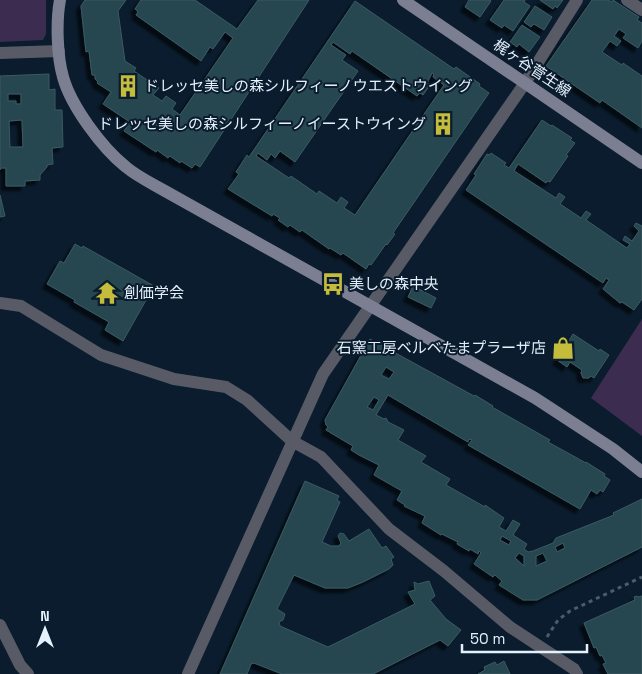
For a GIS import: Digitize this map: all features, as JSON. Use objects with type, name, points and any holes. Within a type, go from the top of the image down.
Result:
[{"type":"street","points":[[60,0],[58,10],[59,51],[63,77],[77,108],[100,142],[126,167],[165,192],[535,398],[613,449],[642,472]]},
{"type":"street","name":"梶ヶ谷菅生線","points":[[403,0],[642,163]]},
{"type":"street","points":[[188,674],[323,374],[525,83],[577,0]]},
{"type":"street","points":[[627,0],[642,10]]},
{"type":"street","points":[[0,53],[59,51]]},
{"type":"street","points":[[0,303],[21,306],[102,355],[174,379],[226,387],[247,400],[292,441],[321,456],[389,529],[444,571],[510,627],[574,669],[577,674]]},
{"type":"street","points":[[0,624],[20,665],[28,674]]},
{"type":"path","points":[[544,641],[558,620],[570,611],[642,577]]},
{"type":"shaded area","points":[[0,0],[46,0],[46,34],[43,40],[0,42]]},
{"type":"shaded area","points":[[642,319],[642,436],[591,398]]},
{"type":"building","name":"ドレッセ美しの森シルフィーノウエストウイング","points":[[85,0],[126,0],[118,11],[125,61],[136,68],[134,71],[159,88],[153,95],[162,101],[166,96],[176,103],[172,109],[180,115],[233,38],[225,32],[213,49],[210,47],[201,61],[136,15],[138,12],[135,9],[141,0],[195,0],[237,29],[258,0],[309,0],[200,167],[195,164],[192,168],[170,156],[168,158],[157,150],[156,152],[124,131],[130,122],[103,104],[111,92],[97,83],[95,75],[92,75],[89,51],[86,52],[81,6]]},
{"type":"building","points":[[469,0],[491,1],[480,17],[465,7]]},
{"type":"building","points":[[504,0],[525,0],[524,2],[530,6],[513,31],[504,25],[502,28],[490,20]]},
{"type":"building","points":[[540,0],[563,0],[557,8],[555,6],[553,9]]},
{"type":"building","points":[[592,0],[608,0],[612,2],[613,0],[639,17],[637,20],[642,23],[642,41],[638,48],[623,38],[626,34],[619,29],[614,36],[621,41],[617,46],[610,41],[602,52],[642,76],[642,128],[602,100],[600,103],[546,66]]},
{"type":"building","name":"ドレッセ美しの森シルフィーノイーストウイング","points":[[355,1],[454,69],[456,67],[489,93],[393,233],[395,234],[366,269],[343,253],[341,255],[329,249],[302,230],[300,232],[290,225],[288,227],[278,220],[280,218],[273,214],[272,216],[228,189],[239,174],[236,172],[247,155],[249,157]],"holes":[[[333,42],[350,54],[352,51],[417,96],[420,93],[423,95],[430,85],[427,83],[432,73],[434,74],[433,77],[444,85],[355,215],[344,208],[348,202],[341,197],[337,203],[319,191],[317,194],[291,176],[289,178],[256,156],[258,153],[267,160],[271,154],[275,158],[280,151],[295,162],[358,71],[342,60],[346,55],[331,45]]]},
{"type":"building","points":[[535,6],[552,17],[544,30],[534,24],[531,27],[524,22]]},
{"type":"building","points":[[522,25],[540,37],[529,52],[519,44],[517,47],[510,42]]},
{"type":"building","points":[[49,74],[49,90],[55,89],[55,110],[62,110],[63,147],[52,148],[53,164],[47,165],[40,175],[40,180],[25,181],[25,186],[6,186],[6,168],[1,168],[0,170],[0,76]],"holes":[[[8,94],[21,94],[21,104],[16,104],[16,101],[8,101]],[[22,120],[23,147],[10,147],[9,121]]]},
{"type":"building","points":[[542,120],[572,138],[570,140],[575,143],[566,155],[568,156],[550,182],[547,181],[546,183],[518,164],[514,171],[556,198],[559,193],[565,197],[560,204],[581,218],[586,211],[591,214],[586,220],[627,248],[630,244],[623,240],[625,236],[632,241],[639,231],[634,226],[636,223],[642,226],[642,299],[634,310],[622,302],[620,303],[603,289],[609,280],[606,278],[603,283],[466,190],[487,154],[490,155],[491,153],[506,163],[504,165],[509,168]]},
{"type":"building","points":[[0,195],[5,216],[0,217]]},
{"type":"building","name":"創価学会","points":[[75,244],[82,248],[83,246],[154,286],[123,341],[105,330],[109,322],[47,284],[60,261],[64,263]]},
{"type":"building","points":[[413,286],[436,298],[431,308],[408,297]]},
{"type":"building","points":[[573,334],[599,351],[600,349],[609,355],[594,378],[591,376],[583,378],[582,370],[570,362],[567,367],[557,360]]},
{"type":"building","points":[[370,339],[475,395],[492,407],[550,440],[548,442],[586,462],[605,474],[604,476],[610,480],[603,492],[600,490],[597,494],[591,490],[580,509],[468,445],[472,440],[469,439],[468,442],[388,395],[376,415],[384,419],[386,418],[388,422],[404,430],[398,440],[426,456],[421,462],[450,479],[446,485],[485,507],[485,505],[504,518],[499,527],[506,531],[513,520],[520,524],[513,535],[527,544],[524,549],[528,552],[533,551],[553,543],[556,538],[614,515],[613,513],[642,499],[642,547],[537,600],[523,600],[499,585],[502,581],[495,575],[493,577],[474,564],[481,553],[479,551],[478,554],[470,549],[469,551],[457,544],[458,542],[441,535],[422,523],[425,516],[404,506],[397,500],[402,491],[374,475],[379,465],[351,450],[353,446],[326,430],[328,427],[325,420]],"holes":[[[386,367],[394,372],[389,379],[381,375]],[[374,397],[379,400],[373,410],[367,407]],[[502,536],[511,541],[509,545],[500,540]],[[563,543],[565,548],[557,552],[555,547]],[[519,553],[524,556],[524,566],[515,558]],[[543,553],[547,561],[536,566],[536,556]]]},
{"type":"building","points":[[305,481],[339,496],[337,500],[340,502],[322,542],[331,546],[339,546],[341,543],[338,536],[340,533],[344,534],[349,541],[369,529],[382,548],[386,546],[394,557],[391,559],[393,565],[389,569],[348,588],[325,588],[294,575],[277,609],[285,614],[283,620],[279,622],[280,626],[328,647],[415,604],[408,592],[415,590],[414,582],[418,584],[429,581],[435,596],[430,600],[446,619],[461,630],[448,646],[440,640],[373,674],[282,674],[254,663],[251,664],[247,674],[220,674]]},
{"type":"building","points":[[642,596],[642,674],[608,674],[603,664],[606,663],[596,647],[594,648],[584,623],[635,600],[634,597]]},
{"type":"building","points":[[504,661],[510,674],[478,674],[485,670],[484,667],[495,662],[497,665]]},
{"type":"place","name":"ドレッセ美しの森シルフィーノウエストウイング","points":[[128,86]]},
{"type":"place","name":"ドレッセ美しの森シルフィーノイーストウイング","points":[[443,124]]},
{"type":"place","name":"美しの森中央","points":[[333,284]]},
{"type":"place","name":"創価学会","points":[[107,293]]},
{"type":"place","name":"石窯工房ベルベたまプラーザ店","points":[[563,348]]}]
